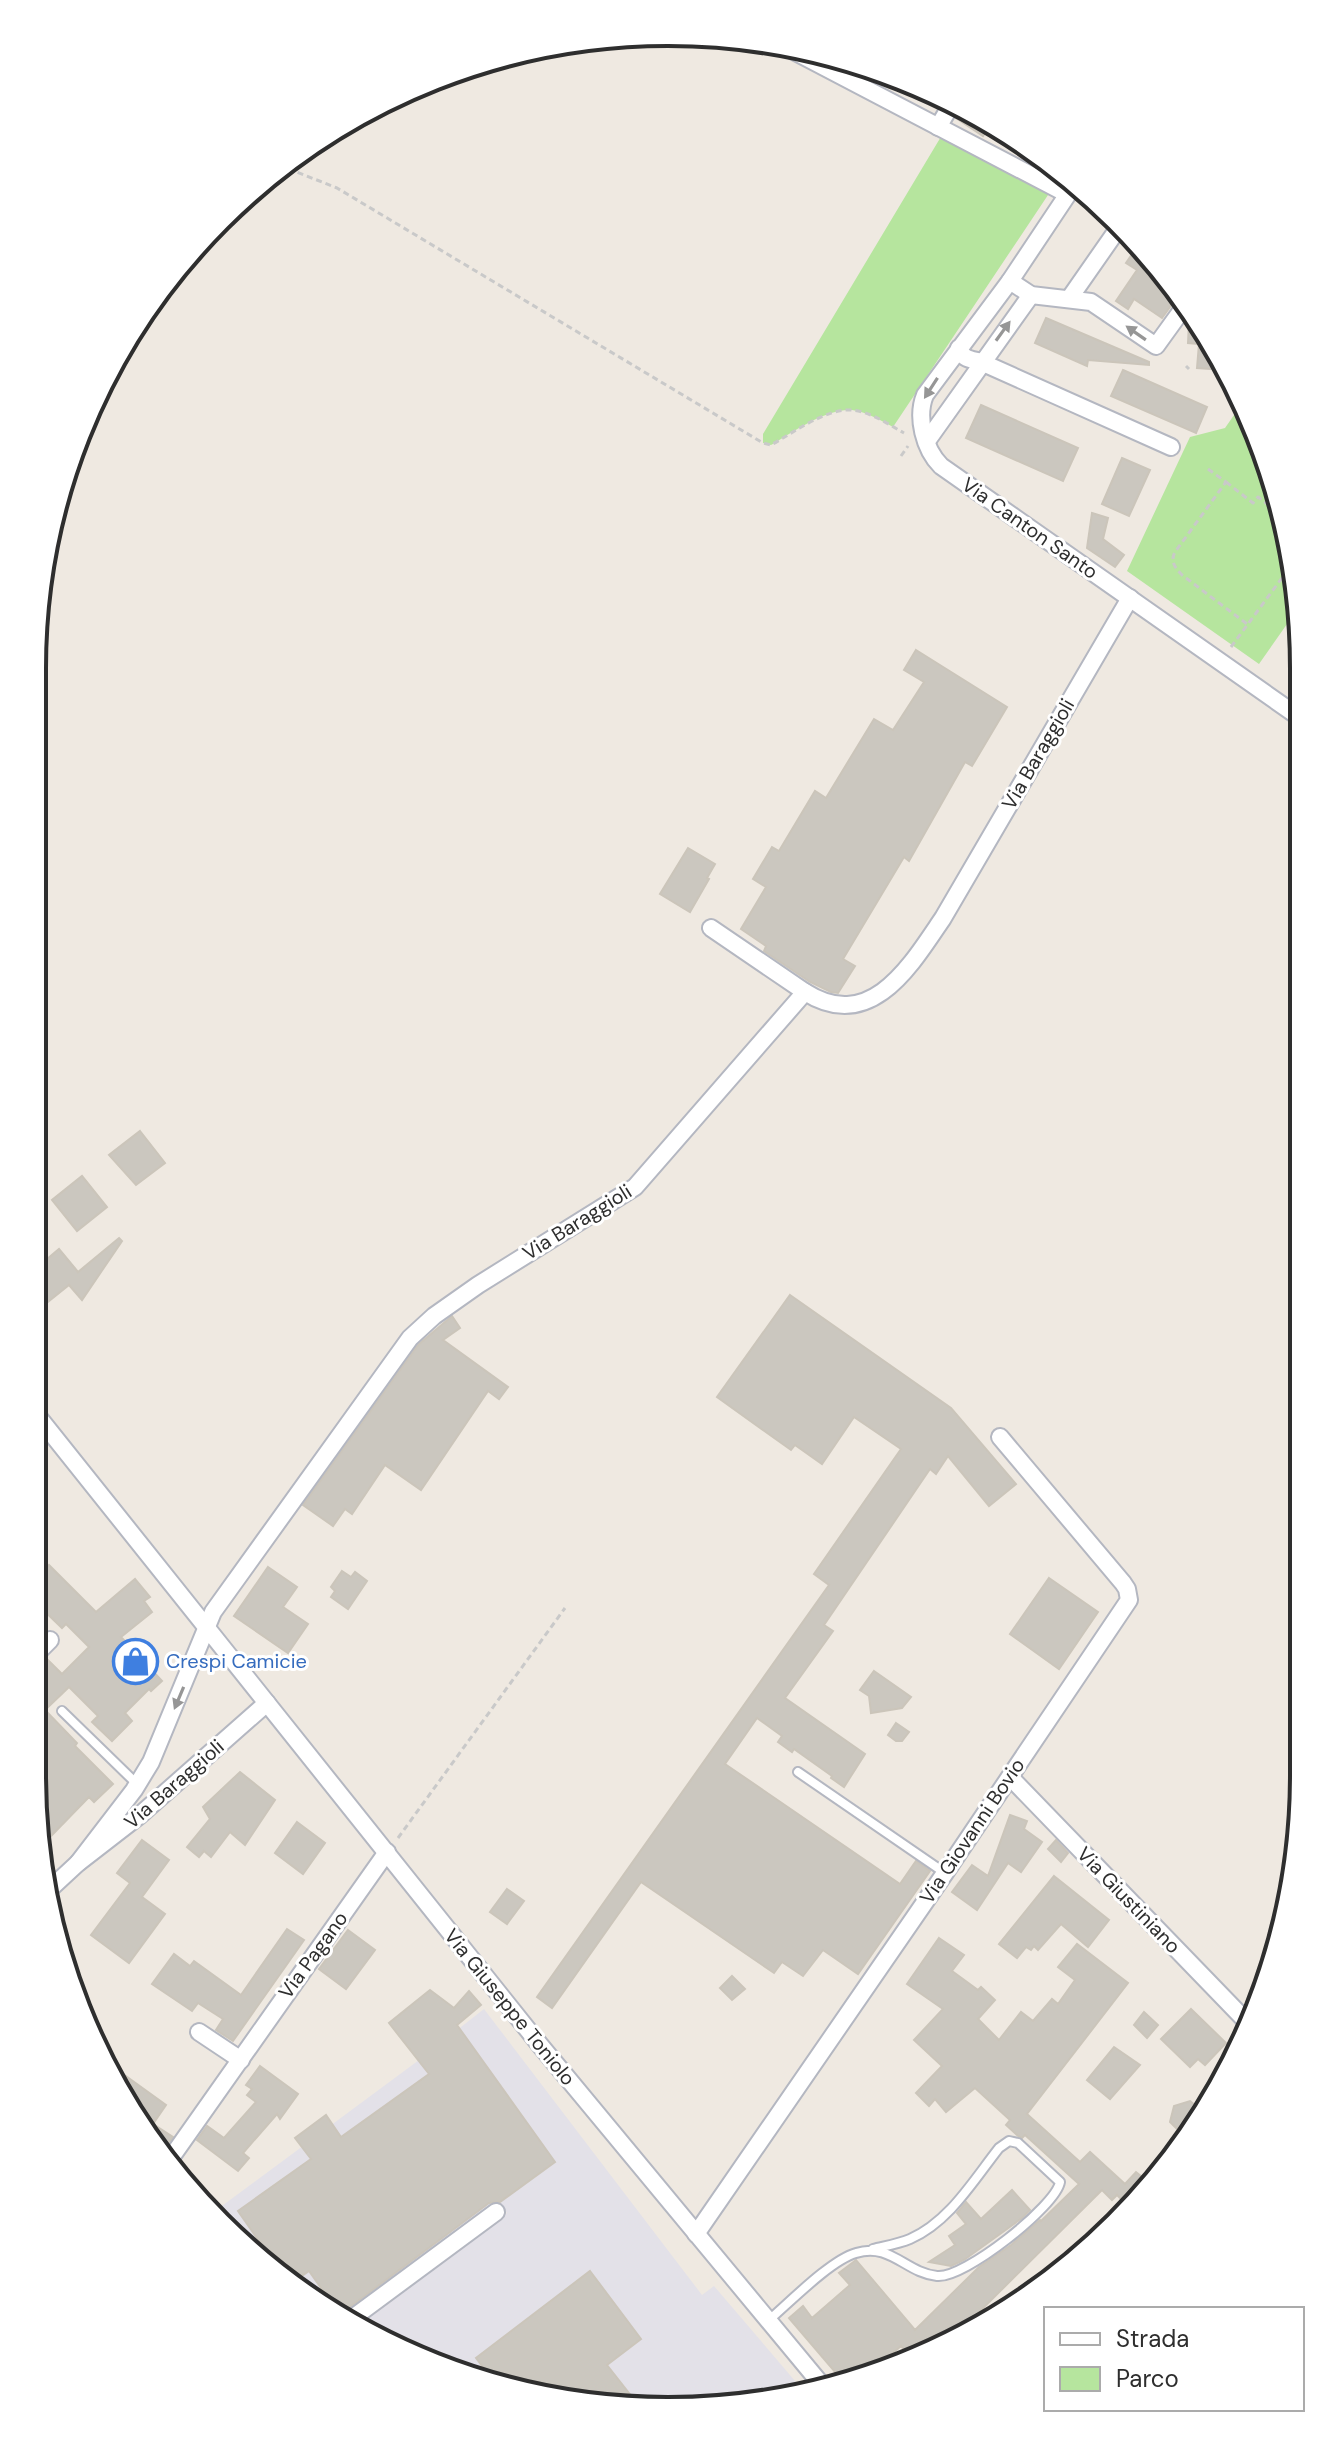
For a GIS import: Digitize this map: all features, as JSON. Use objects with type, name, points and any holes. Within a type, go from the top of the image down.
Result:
[{"type":"street","points":[[820,65],[938,127],[1058,184]]},
{"type":"street","points":[[938,127],[947,112]]},
{"type":"street","name":"Via Canton Santo","points":[[1069,193],[1010,281],[925,395],[920,440],[941,466],[1290,711]]},
{"type":"street","points":[[1069,299],[1114,234]]},
{"type":"street","points":[[1010,281],[1031,295],[1095,304],[1156,346],[1179,314]]},
{"type":"street","points":[[920,440],[1031,295]]},
{"type":"street","points":[[959,348],[965,358],[981,362],[1171,447]]},
{"type":"street","name":"Via Baraggioli","points":[[78,1863],[138,1785],[157,1750],[213,1612],[410,1338],[434,1316],[471,1290],[635,1187],[805,992],[836,1006],[856,1004],[882,992],[908,969],[943,918],[1130,598]]},
{"type":"street","points":[[711,928],[805,992]]},
{"type":"street","name":"Via Giuseppe Toniolo","points":[[46,1426],[540,2045],[817,2379]]},
{"type":"street","name":"Via Giovanni Bovio","points":[[696,2234],[1129,1600],[1123,1583],[1000,1437]]},
{"type":"street","points":[[46,1644],[50,1640]]},
{"type":"street","name":"Via Baraggioli","points":[[56,1884],[140,1815],[267,1703]]},
{"type":"street","name":"Via Giustiniano","points":[[1010,1777],[1241,2016]]},
{"type":"street","name":"Via Pagano","points":[[174,2153],[387,1852]]},
{"type":"street","points":[[199,2032],[241,2060]]},
{"type":"street","points":[[358,2314],[496,2212]]},
{"type":"lane","points":[[62,1711],[138,1785]]},
{"type":"lane","points":[[798,1772],[945,1873]]},
{"type":"lane","points":[[768,2321],[841,2260],[854,2253],[904,2242],[931,2227],[950,2210],[999,2148],[1009,2141],[1018,2143],[1060,2182],[1055,2195],[997,2249],[956,2273],[940,2277],[926,2274],[873,2249]]},
{"type":"path","points":[[294,171],[337,188],[763,443],[771,445],[821,417],[850,410],[873,416],[920,440],[901,456]]},
{"type":"path","points":[[1208,469],[1253,503],[1258,497],[1269,506]]},
{"type":"path","points":[[1226,482],[1175,552],[1173,562],[1182,575],[1247,624]]},
{"type":"path","points":[[1229,650],[1283,576]]},
{"type":"path","points":[[387,1852],[565,1608]]},
{"type":"shaded area","points":[[484,2009],[702,2295],[714,2286],[797,2383],[709,2396],[627,2396],[587,2392],[507,2376],[468,2364],[430,2350],[366,2319],[507,2213],[500,2202],[348,2309],[289,2268],[220,2207]]},
{"type":"green space","points":[[942,135],[1050,192],[893,427],[863,413],[842,410],[810,422],[771,445],[763,443],[763,434]]},
{"type":"green space","points":[[1235,413],[1269,507],[1285,587],[1288,622],[1259,664],[1127,571],[1190,437],[1225,428]]},
{"type":"building","points":[[957,117],[985,133],[983,136]]},
{"type":"building","points":[[1132,254],[1172,304],[1162,318],[1134,299],[1128,309],[1116,301],[1137,270],[1126,263]]},
{"type":"building","points":[[1046,318],[1149,362],[1149,365],[1088,360],[1087,366],[1035,343]]},
{"type":"building","points":[[1189,328],[1199,344],[1188,343]]},
{"type":"building","points":[[1199,344],[1213,369],[1197,368]]},
{"type":"building","points":[[1123,370],[1207,407],[1196,433],[1111,396]]},
{"type":"building","points":[[981,405],[1078,448],[1063,481],[966,438]]},
{"type":"building","points":[[1122,458],[1150,470],[1129,516],[1102,504]]},
{"type":"building","points":[[1092,513],[1108,518],[1103,539],[1124,555],[1115,567],[1087,548]]},
{"type":"building","points":[[916,650],[1007,707],[972,766],[965,762],[909,861],[904,857],[843,959],[855,966],[838,993],[831,992],[810,982],[764,951],[766,946],[741,929],[766,887],[753,879],[772,847],[779,851],[815,791],[826,798],[874,719],[893,730],[924,682],[904,670]]},
{"type":"building","points":[[688,848],[715,864],[690,912],[660,894]]},
{"type":"building","points":[[140,1131],[165,1163],[136,1185],[109,1155]]},
{"type":"building","points":[[82,1176],[107,1207],[77,1231],[52,1200]]},
{"type":"building","points":[[119,1238],[122,1241],[82,1300],[69,1285],[46,1304],[46,1260],[59,1249],[78,1272]]},
{"type":"building","points":[[790,1295],[951,1408],[1016,1484],[989,1506],[948,1456],[936,1474],[930,1469],[824,1625],[833,1631],[785,1698],[865,1754],[844,1787],[794,1749],[792,1752],[778,1742],[782,1736],[757,1718],[725,1764],[900,1884],[916,1861],[930,1871],[858,1974],[823,1950],[803,1976],[782,1962],[774,1973],[641,1882],[552,2008],[537,1997],[829,1585],[814,1574],[901,1449],[854,1417],[822,1464],[795,1445],[791,1450],[717,1397]]},
{"type":"building","points":[[452,1316],[460,1328],[443,1340],[508,1387],[499,1399],[488,1391],[421,1490],[385,1465],[352,1514],[345,1509],[333,1526],[303,1505],[418,1345]]},
{"type":"building","points":[[49,1565],[96,1612],[135,1579],[150,1597],[144,1601],[152,1612],[121,1637],[162,1681],[151,1691],[149,1689],[125,1713],[132,1721],[112,1741],[92,1722],[98,1716],[69,1687],[46,1709],[46,1660],[62,1674],[89,1647],[66,1624],[62,1628],[46,1613],[46,1568]]},
{"type":"building","points":[[268,1567],[297,1587],[283,1607],[308,1624],[288,1653],[234,1616]]},
{"type":"building","points":[[342,1571],[351,1577],[355,1572],[367,1581],[348,1609],[331,1597],[335,1591],[331,1587]]},
{"type":"building","points":[[1049,1578],[1098,1612],[1059,1669],[1010,1634]]},
{"type":"building","points":[[874,1671],[911,1697],[902,1708],[871,1713],[869,1696],[860,1690]]},
{"type":"building","points":[[46,1711],[113,1784],[94,1802],[89,1797],[51,1836],[47,1816]]},
{"type":"building","points":[[896,1723],[909,1732],[902,1741],[888,1735]]},
{"type":"building","points":[[240,1772],[275,1800],[245,1845],[230,1832],[211,1857],[204,1851],[199,1857],[187,1847],[210,1819],[203,1807]]},
{"type":"building","points":[[1010,1815],[1027,1821],[1024,1829],[1042,1842],[1021,1872],[1008,1863],[977,1910],[952,1892],[972,1865],[988,1876]]},
{"type":"building","points":[[297,1822],[325,1843],[303,1874],[275,1853]]},
{"type":"building","points":[[142,1840],[169,1860],[142,1897],[165,1914],[129,1963],[91,1935],[130,1883],[117,1873]]},
{"type":"building","points":[[1056,1840],[1068,1853],[1061,1862],[1048,1849]]},
{"type":"building","points":[[1054,1876],[1109,1920],[1088,1947],[1061,1924],[1038,1950],[1034,1946],[1031,1950],[1026,1947],[1017,1958],[999,1944]]},
{"type":"building","points":[[507,1889],[524,1901],[507,1924],[490,1912]]},
{"type":"building","points":[[287,1929],[304,1940],[233,2041],[216,2030],[223,2019],[198,2003],[192,2011],[152,1984],[174,1954],[190,1966],[194,1961],[241,1995]]},
{"type":"building","points":[[348,1930],[375,1950],[346,1989],[319,1969]]},
{"type":"building","points":[[939,1938],[964,1955],[952,1971],[978,1990],[981,1987],[995,2000],[978,2019],[999,2040],[1021,2012],[1033,2021],[1052,1999],[1058,2004],[1075,1980],[1058,1967],[1077,1944],[1128,1983],[1027,2114],[1080,2162],[1090,2152],[1125,2184],[1136,2172],[1142,2177],[1122,2200],[1117,2195],[1112,2200],[1102,2190],[975,2316],[906,2350],[901,2346],[889,2356],[836,2374],[789,2318],[803,2306],[812,2318],[850,2285],[839,2273],[856,2260],[915,2330],[979,2267],[1041,2221],[1079,2184],[1025,2135],[1022,2138],[1018,2136],[1006,2125],[1010,2120],[975,2088],[946,2112],[935,2099],[929,2106],[916,2093],[942,2066],[914,2040],[943,2009],[907,1984]]},
{"type":"building","points":[[732,1976],[745,1989],[732,2000],[720,1988]]},
{"type":"building","points":[[430,1990],[454,2008],[469,1991],[481,2005],[457,2025],[555,2162],[500,2202],[489,2203],[348,2308],[325,2294],[309,2271],[301,2277],[263,2247],[238,2211],[311,2159],[295,2138],[326,2115],[341,2137],[429,2074],[389,2023]]},
{"type":"building","points":[[1191,2009],[1226,2043],[1205,2065],[1198,2059],[1190,2067],[1161,2039]]},
{"type":"building","points":[[1144,2012],[1158,2025],[1147,2038],[1134,2025]]},
{"type":"building","points":[[1114,2047],[1140,2065],[1110,2099],[1087,2080]]},
{"type":"building","points":[[260,2066],[298,2094],[280,2119],[277,2114],[243,2153],[249,2158],[238,2171],[197,2140],[207,2126],[224,2138],[256,2102],[247,2095],[252,2089],[246,2085]]},
{"type":"building","points":[[122,2074],[166,2105],[153,2124]]},
{"type":"building","points":[[1190,2101],[1195,2105],[1178,2130],[1170,2122],[1174,2106]]},
{"type":"building","points":[[153,2124],[173,2137],[168,2144]]},
{"type":"building","points":[[1012,2190],[1030,2210],[1022,2218],[964,2260],[951,2266],[929,2262],[955,2245],[949,2236],[966,2224],[957,2213],[966,2202],[981,2219]]},
{"type":"building","points":[[590,2271],[641,2339],[607,2365],[631,2396],[587,2392],[507,2376],[484,2369],[476,2358]]},
{"type":"place","name":"Crespi Camicie","points":[[135,1661]]}]
